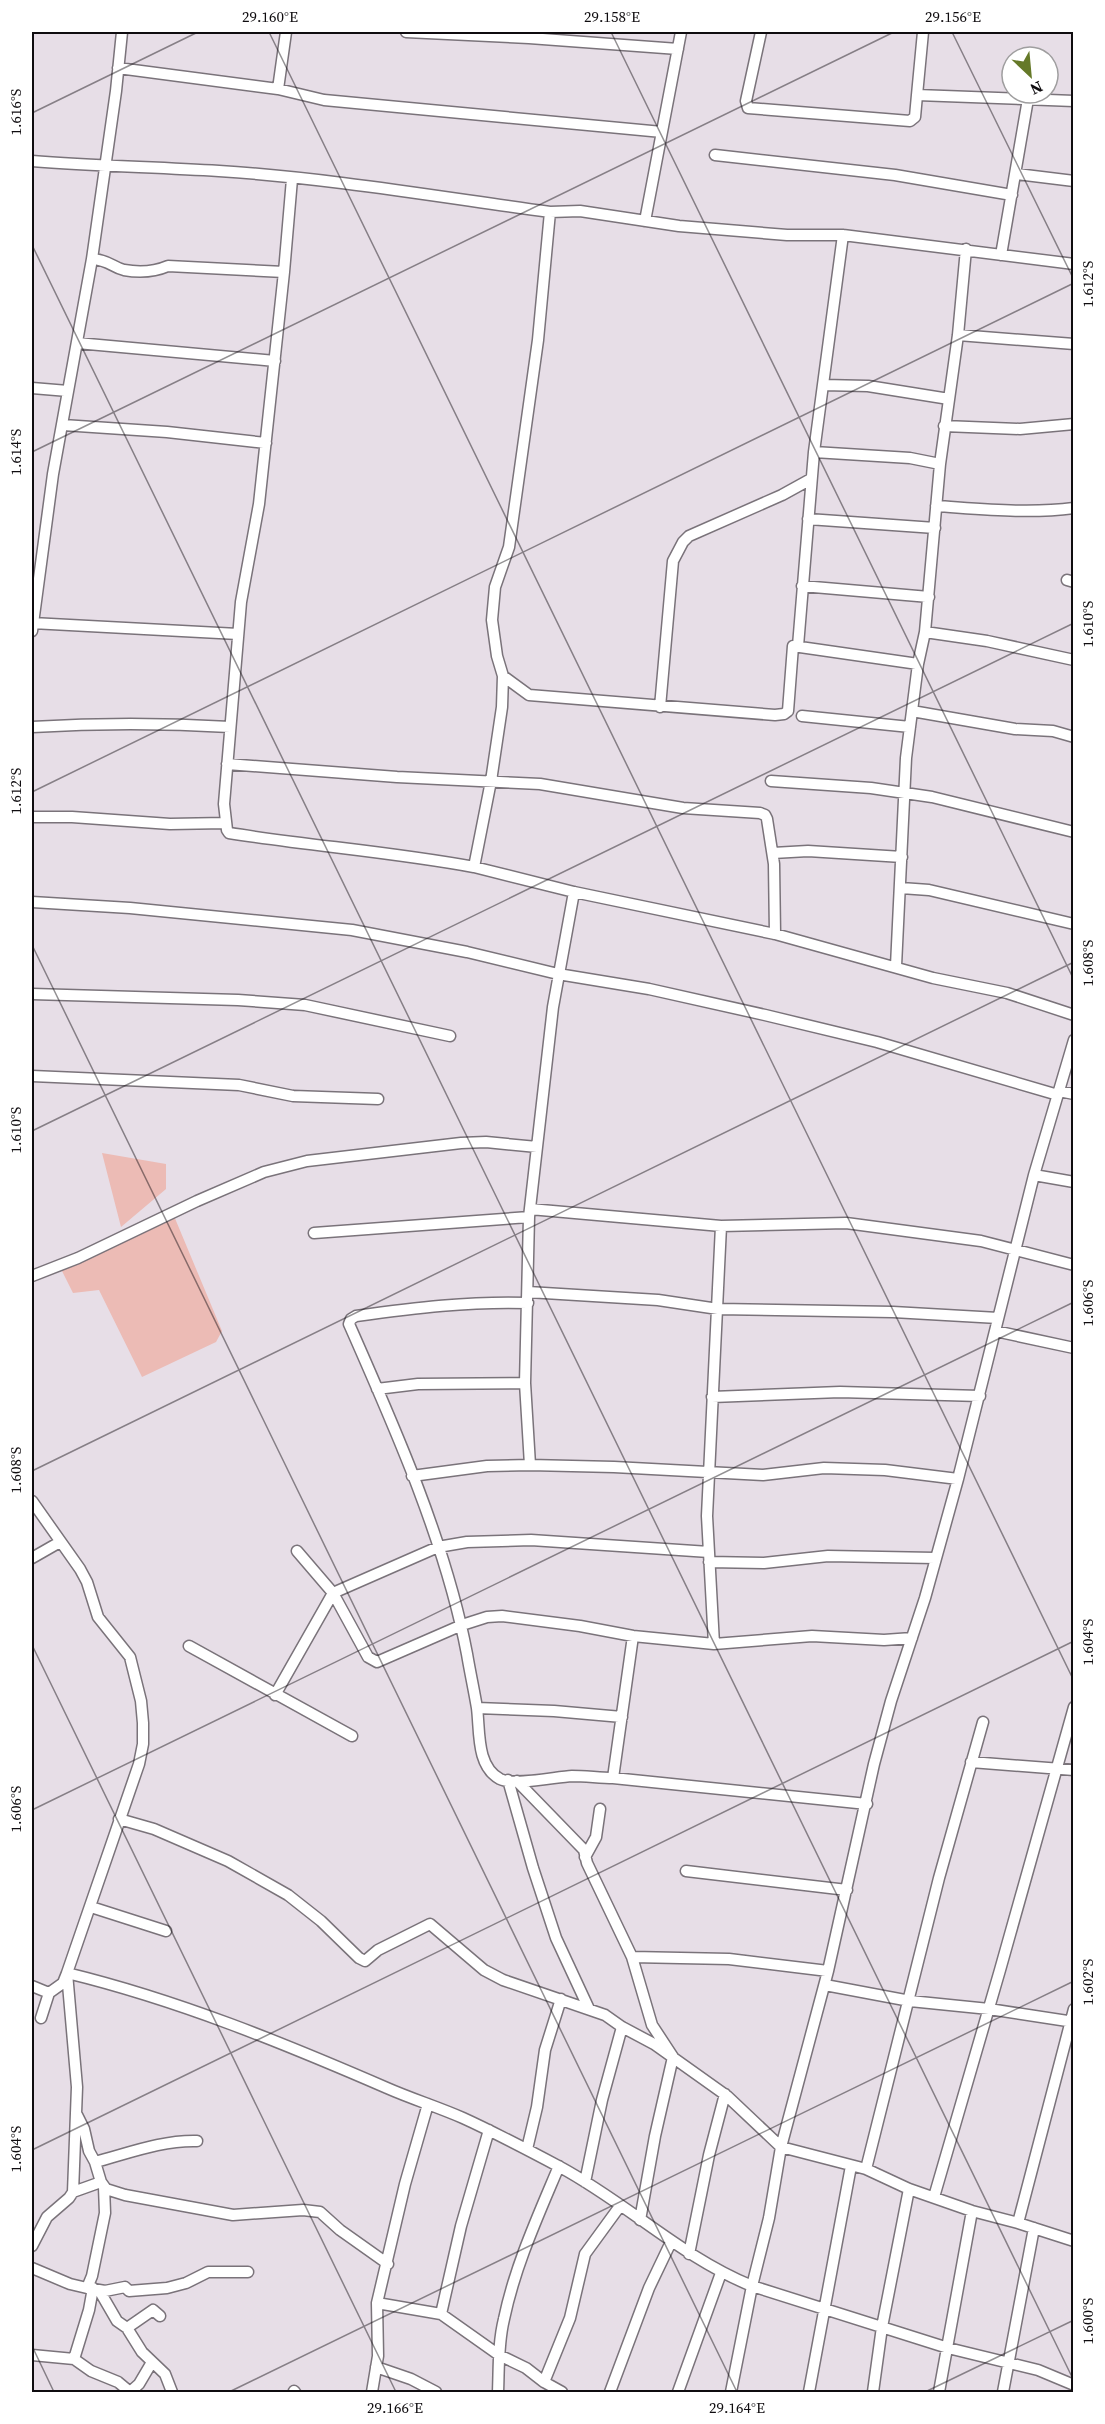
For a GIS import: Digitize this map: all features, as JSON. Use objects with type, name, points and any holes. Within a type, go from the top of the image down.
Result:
[{"type":"street","points":[[32,632],[53,474],[92,259],[122,32]]},
{"type":"street","points":[[278,89],[285,32]]},
{"type":"street","points":[[406,32],[529,38],[678,50]]},
{"type":"street","points":[[645,221],[681,32]]},
{"type":"street","points":[[761,32],[746,101],[748,108],[910,121],[915,117],[923,32]]},
{"type":"street","points":[[118,68],[278,89],[324,100],[662,132]]},
{"type":"street","points":[[917,95],[1000,98]]},
{"type":"street","points":[[1001,255],[1017,174],[1027,105]]},
{"type":"street","points":[[715,155],[895,175],[1012,195]]},
{"type":"street","points":[[32,161],[105,167],[220,171],[550,212],[580,211],[645,221],[787,235],[843,235],[1074,264]]},
{"type":"street","points":[[1017,174],[1074,181]]},
{"type":"street","points":[[292,179],[259,504],[241,602],[227,764],[225,823],[230,833],[382,852],[474,867],[574,892],[775,934],[933,978],[1007,993],[1074,1015]]},
{"type":"street","points":[[474,867],[491,781],[502,707],[503,676],[497,656],[492,620],[495,587],[509,547],[538,340],[550,212]]},
{"type":"street","points":[[798,646],[811,479],[843,235]]},
{"type":"street","points":[[896,966],[904,793],[910,727],[918,664],[925,632],[944,426],[958,335],[966,249]]},
{"type":"street","points":[[92,259],[106,260],[123,269],[154,272],[168,266],[284,272]]},
{"type":"street","points":[[958,335],[1074,344]]},
{"type":"street","points":[[76,343],[275,361]]},
{"type":"street","points":[[823,385],[868,386],[949,399]]},
{"type":"street","points":[[32,388],[68,392]]},
{"type":"street","points":[[944,426],[1020,429],[1074,424]]},
{"type":"street","points":[[63,425],[167,432],[266,443]]},
{"type":"street","points":[[814,452],[910,458],[940,464]]},
{"type":"street","points":[[660,707],[673,561],[682,542],[698,531],[782,495],[811,479]]},
{"type":"street","points":[[936,506],[1018,511],[1074,508]]},
{"type":"street","points":[[808,519],[935,528]]},
{"type":"street","points":[[802,586],[929,597]]},
{"type":"street","points":[[32,623],[54,626],[238,634]]},
{"type":"street","points":[[925,632],[987,641],[1074,660]]},
{"type":"street","points":[[503,676],[528,695],[660,707],[784,714],[788,711],[792,647],[918,664]]},
{"type":"street","points":[[912,711],[1074,737]]},
{"type":"street","points":[[802,716],[910,727]]},
{"type":"street","points":[[32,727],[102,723],[164,723],[230,727]]},
{"type":"street","points":[[227,764],[397,777],[540,784],[682,808],[760,813],[767,819],[772,853],[775,934]]},
{"type":"street","points":[[771,781],[904,793],[941,799],[1074,831]]},
{"type":"street","points":[[32,817],[72,817],[170,824],[225,823]]},
{"type":"street","points":[[772,853],[808,851],[902,857]]},
{"type":"street","points":[[901,888],[938,892],[1074,924]]},
{"type":"street","points":[[530,1465],[525,1383],[530,1213],[558,974],[574,892]]},
{"type":"street","points":[[32,902],[130,908],[352,930],[467,952],[558,974],[649,989],[877,1042],[1058,1093],[1074,1094]]},
{"type":"street","points":[[32,994],[238,999],[305,1005],[450,1036]]},
{"type":"street","points":[[731,2392],[752,2286],[769,2218],[781,2147],[825,1985],[867,1804],[874,1764],[958,1479],[1034,1175],[1074,1040]]},
{"type":"street","points":[[32,1076],[239,1084],[293,1096],[378,1099]]},
{"type":"street","points":[[32,1276],[78,1258],[264,1172],[307,1161],[461,1143],[486,1142],[537,1147]]},
{"type":"street","points":[[1034,1175],[1074,1182]]},
{"type":"street","points":[[314,1233],[530,1213],[721,1226],[846,1223],[981,1241],[1074,1265]]},
{"type":"street","points":[[714,1644],[709,1557],[708,1473],[721,1226]]},
{"type":"street","points":[[867,1804],[614,1778],[574,1776],[513,1781],[501,1779],[488,1767],[481,1749],[477,1708],[462,1625],[438,1546],[350,1324],[351,1319],[356,1316],[421,1306],[528,1298],[658,1300],[718,1309],[893,1312],[998,1318]]},
{"type":"street","points":[[995,1330],[1074,1348]]},
{"type":"street","points":[[377,1389],[418,1384],[525,1383]]},
{"type":"street","points":[[712,1397],[840,1392],[980,1396]]},
{"type":"street","points":[[412,1476],[487,1466],[530,1465],[763,1475],[824,1468],[958,1479]]},
{"type":"street","points":[[32,1501],[87,1582],[98,1617],[130,1657],[141,1701],[143,1744],[68,1973],[63,1983],[49,1993],[41,2018]]},
{"type":"street","points":[[275,1695],[333,1593],[438,1546],[467,1542],[531,1540],[764,1563],[828,1556],[935,1558]]},
{"type":"street","points":[[32,1558],[60,1542]]},
{"type":"street","points":[[297,1551],[333,1593],[368,1657],[376,1662],[462,1625],[487,1617],[502,1616],[580,1626],[633,1636],[714,1644],[812,1636],[884,1640],[912,1638]]},
{"type":"street","points":[[614,1778],[633,1636]]},
{"type":"street","points":[[189,1646],[352,1736]]},
{"type":"street","points":[[934,2197],[1074,1707]]},
{"type":"street","points":[[477,1708],[622,1717]]},
{"type":"street","points":[[866,2169],[939,1878],[982,1722]]},
{"type":"street","points":[[971,1762],[1074,1770]]},
{"type":"street","points":[[513,1781],[584,1850],[585,1857],[632,1957],[652,2025],[673,2058],[654,2136],[640,2220]]},
{"type":"street","points":[[513,1781],[532,1868],[556,1938],[589,2009]]},
{"type":"street","points":[[585,1857],[596,1837],[600,1809]]},
{"type":"street","points":[[119,1820],[154,1829],[228,1861],[288,1895],[365,1961],[378,1950],[430,1924],[483,1970],[503,1980],[605,2015],[654,2044],[725,2094],[781,2147],[831,2158],[866,2169],[909,2189],[972,2211],[1074,2241]]},
{"type":"street","points":[[686,1871],[847,1890]]},
{"type":"street","points":[[91,1907],[166,1931]]},
{"type":"street","points":[[632,1957],[729,1959],[828,1971]]},
{"type":"street","points":[[68,1973],[123,1987],[235,2025],[489,2130],[585,2182],[720,2273],[752,2286],[948,2348],[1038,2370],[1070,2387]]},
{"type":"street","points":[[32,2246],[47,2217],[73,2192],[75,2062],[68,1973]]},
{"type":"street","points":[[825,1985],[910,2001],[989,2008],[1072,2022]]},
{"type":"street","points":[[32,1986],[49,1993]]},
{"type":"street","points":[[527,2149],[537,2107],[545,2050],[561,2000]]},
{"type":"street","points":[[1018,2223],[1074,2009]]},
{"type":"street","points":[[585,2182],[602,2100],[622,2027]]},
{"type":"street","points":[[689,2254],[709,2156],[725,2094]]},
{"type":"street","points":[[372,2392],[376,2367],[377,2303],[405,2184],[428,2104]]},
{"type":"street","points":[[74,2359],[89,2310],[93,2289],[92,2276],[105,2213],[102,2185],[89,2151],[84,2128],[76,2112]]},
{"type":"street","points":[[441,2314],[461,2226],[489,2130]]},
{"type":"street","points":[[95,2162],[146,2148],[180,2141],[197,2141]]},
{"type":"street","points":[[498,2392],[499,2355],[504,2319],[525,2248],[559,2166]]},
{"type":"street","points":[[809,2392],[851,2166]]},
{"type":"street","points":[[73,2192],[102,2185],[125,2195],[223,2214],[303,2210],[320,2212],[340,2230],[388,2264]]},
{"type":"street","points":[[873,2392],[882,2327],[909,2189]]},
{"type":"street","points":[[544,2382],[570,2319],[585,2254],[620,2206]]},
{"type":"street","points":[[939,2392],[972,2211]]},
{"type":"street","points":[[1003,2392],[1034,2228]]},
{"type":"street","points":[[610,2392],[649,2288],[671,2242]]},
{"type":"street","points":[[32,2268],[70,2284],[93,2289],[125,2287],[129,2291],[167,2288],[186,2283],[208,2272],[248,2272]]},
{"type":"street","points":[[678,2392],[685,2366],[720,2273]]},
{"type":"street","points":[[93,2289],[117,2321],[127,2328],[152,2362],[165,2374],[172,2392]]},
{"type":"street","points":[[377,2303],[441,2314],[499,2355],[526,2368],[562,2392]]},
{"type":"street","points":[[127,2328],[153,2310],[160,2316]]},
{"type":"street","points":[[32,2355],[74,2359],[92,2371],[118,2382],[130,2392],[152,2362]]},
{"type":"street","points":[[376,2367],[411,2379],[436,2392]]},
{"type":"shaded area","points":[[102,1153],[166,1164],[166,1189],[121,1227]]},
{"type":"shaded area","points":[[174,1216],[222,1331],[216,1342],[142,1377],[99,1290],[73,1293],[61,1269]]}]
